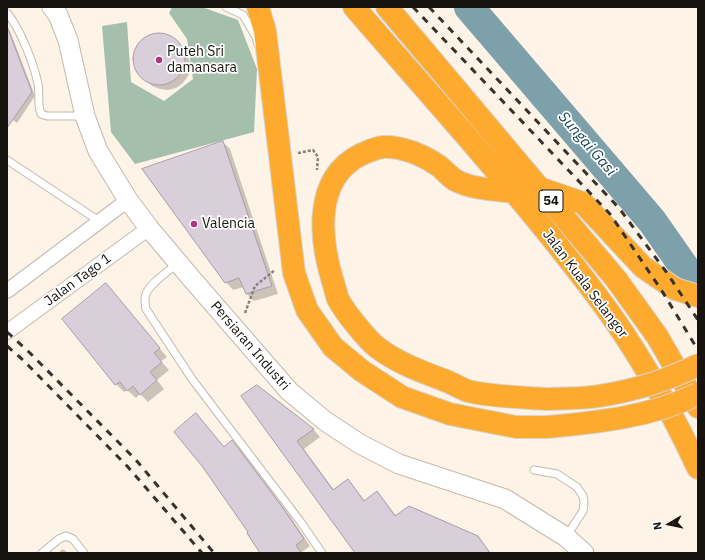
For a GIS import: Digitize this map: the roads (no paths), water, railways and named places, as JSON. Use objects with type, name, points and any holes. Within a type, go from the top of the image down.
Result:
[{"type":"highway","points":[[258,7],[265,31],[294,273],[307,310],[334,347],[362,371],[402,397],[450,414],[516,427],[547,427],[597,422],[633,416],[664,408],[698,394]]},
{"type":"highway","name":"Jalan Kuala Selangor","points":[[354,7],[514,192],[597,297],[635,352],[680,428],[698,468]]},
{"type":"highway","name":"Jalan Kuala Selangor","points":[[387,7],[542,189],[620,285],[657,336],[698,407]]},
{"type":"highway","points":[[514,192],[483,189],[455,180],[438,166],[399,147],[381,147],[366,152],[350,160],[335,176],[326,197],[322,227],[330,272],[339,300],[355,323],[377,348],[424,373],[468,390],[547,399],[598,396],[619,392],[684,372],[698,365]]},
{"type":"highway","points":[[542,189],[583,203],[643,267],[675,289],[698,296]]},
{"type":"street","name":"Persiaran Industri","points":[[52,7],[58,15],[68,40],[84,116],[98,151],[128,200],[178,263],[289,391],[325,421],[360,444],[399,464],[505,499],[566,537],[584,553]]},
{"type":"street","points":[[7,291],[128,200]]},
{"type":"street","name":"Jalan Tago 1","points":[[7,332],[149,228]]},
{"type":"lane","points":[[226,7],[243,15],[256,37],[271,80]]},
{"type":"lane","points":[[7,13],[13,20],[33,66],[38,84],[39,109],[41,114],[47,116],[84,116]]},
{"type":"lane","points":[[7,160],[99,221]]},
{"type":"lane","points":[[178,263],[151,286],[146,293],[144,301],[146,309],[192,380],[295,515],[322,553]]},
{"type":"lane","points":[[534,470],[557,474],[577,487],[583,496],[584,503],[582,511],[566,537]]},
{"type":"lane","points":[[42,553],[59,539],[66,536],[73,539],[84,553]]},
{"type":"waterway","name":"Sungai Gasi","points":[[469,7],[652,221],[698,287]]},
{"type":"railway","points":[[413,7],[610,214],[662,291],[698,350]]},
{"type":"railway","points":[[429,7],[619,208],[667,273],[698,320]]},
{"type":"railway","points":[[7,332],[30,353],[136,460],[214,553]]},
{"type":"railway","points":[[7,346],[23,360],[128,467],[202,553]]},
{"type":"place","name":"Puteh Sri damansara","points":[[159,60]]},
{"type":"place","name":"Valencia","points":[[194,224]]}]
